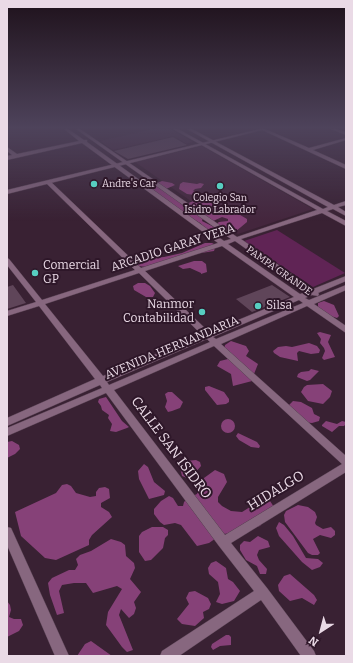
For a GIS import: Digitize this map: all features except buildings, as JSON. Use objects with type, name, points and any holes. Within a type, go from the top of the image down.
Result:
[{"type":"street","name":"PAMPA GRANDE","points":[[109,160],[299,298],[346,330]]},
{"type":"street","name":"PAMPA GRANDE","points":[[125,160],[320,298]]},
{"type":"street","points":[[7,192],[137,160]]},
{"type":"street","points":[[232,160],[346,224]]},
{"type":"street","points":[[248,160],[346,214]]},
{"type":"street","points":[[331,160],[346,167]]},
{"type":"street","points":[[137,180],[149,177]]},
{"type":"street","points":[[48,182],[208,336],[346,462]]},
{"type":"street","name":"ARCADIO GARAY VERA","points":[[7,314],[346,203]]},
{"type":"street","name":"CALLE SAN ISIDRO","points":[[7,260],[263,592],[309,656]]},
{"type":"street","name":"AVENIDA HERNANDARIA","points":[[7,432],[104,384],[208,336],[346,278]]},
{"type":"street","name":"AVENIDA HERNANDARIA","points":[[7,422],[216,342],[346,287]]},
{"type":"street","name":"HIDALGO","points":[[223,542],[346,467]]},
{"type":"street","points":[[7,532],[62,656]]},
{"type":"street","points":[[167,656],[263,592]]},
{"type":"shaded area","name":"Colegio San Isidro Labrador","points":[[144,160],[227,160],[313,209],[238,234],[135,162]]},
{"type":"shaded area","points":[[147,180],[155,184],[162,181],[172,183],[175,185],[166,189],[186,204],[204,199],[215,201],[218,208],[235,212],[247,219],[247,222],[235,232],[229,232],[216,224],[219,222],[228,221],[228,219],[222,217],[211,222],[203,218],[202,221],[216,228],[215,231],[209,231],[200,223],[174,208],[145,188],[145,182]]},
{"type":"shaded area","points":[[183,182],[204,184],[201,188],[193,191],[202,194],[203,196],[187,194],[179,189],[180,184]]},
{"type":"shaded area","points":[[277,230],[345,273],[313,287],[244,241]]},
{"type":"shaded area","points":[[205,243],[212,243],[216,245],[214,251],[189,255],[166,264],[146,267],[138,266],[131,260],[164,257],[182,253]]},
{"type":"shaded area","points":[[194,261],[202,261],[206,264],[207,272],[201,274],[190,268],[183,269],[178,266]]},
{"type":"shaded area","points":[[138,283],[145,283],[150,286],[155,293],[153,297],[146,297],[134,290],[133,286]]},
{"type":"shaded area","points":[[324,301],[334,305],[339,316],[337,318],[318,312],[318,303]]},
{"type":"shaded area","points":[[320,332],[331,335],[328,342],[335,357],[324,360],[322,358],[325,351],[320,343],[321,339],[317,333]]},
{"type":"shaded area","points":[[231,341],[246,346],[249,351],[246,356],[258,364],[254,374],[256,380],[233,386],[231,374],[217,366],[220,361],[228,359],[230,354],[224,350],[225,345]]},
{"type":"shaded area","points":[[309,343],[317,346],[320,350],[319,353],[311,354],[299,351],[297,353],[298,361],[280,357],[273,351],[278,347],[292,347]]},
{"type":"shaded area","points":[[311,369],[319,371],[310,380],[307,381],[297,377],[301,372],[309,371]]},
{"type":"shaded area","points":[[323,384],[332,391],[330,397],[323,404],[308,401],[301,392],[307,385]]},
{"type":"shaded area","points":[[209,386],[224,392],[229,399],[229,402],[226,404],[217,405],[205,390],[205,387]]},
{"type":"shaded area","points":[[172,392],[183,402],[180,408],[168,412],[165,407],[167,401],[165,394]]},
{"type":"shaded area","points":[[106,397],[122,421],[129,427],[116,432],[110,431],[112,424],[108,418],[109,415],[102,410],[98,402],[99,399]]},
{"type":"shaded area","points":[[293,401],[301,402],[312,408],[314,414],[320,417],[319,421],[312,423],[302,422],[288,406]]},
{"type":"shaded area","points":[[225,419],[231,419],[235,423],[235,429],[231,433],[225,433],[221,429],[221,423]]},
{"type":"shaded area","points":[[326,421],[337,424],[342,421],[346,422],[346,424],[344,426],[339,426],[332,432],[322,426]]},
{"type":"shaded area","points":[[238,433],[257,442],[260,446],[259,448],[251,447],[239,440],[236,436]]},
{"type":"shaded area","points":[[12,441],[19,445],[20,449],[15,454],[7,458],[7,442]]},
{"type":"shaded area","points":[[196,460],[200,462],[201,466],[195,473],[187,478],[182,476],[180,468],[186,461]]},
{"type":"shaded area","points":[[144,464],[148,467],[154,482],[165,491],[164,495],[149,499],[139,479],[138,471]]},
{"type":"shaded area","points":[[215,470],[224,474],[227,482],[218,497],[218,502],[222,506],[231,511],[242,512],[250,507],[259,495],[268,498],[274,507],[260,526],[239,533],[222,534],[209,543],[197,546],[181,525],[175,523],[164,525],[160,522],[154,514],[154,509],[161,501],[169,496],[173,498],[178,506],[183,506],[184,502],[188,498],[197,494],[199,485],[204,478]]},
{"type":"shaded area","points":[[67,484],[71,486],[76,493],[90,497],[96,496],[96,492],[99,488],[105,487],[109,489],[110,498],[101,503],[101,507],[109,512],[112,517],[92,535],[89,540],[89,545],[56,560],[45,558],[21,536],[15,512],[56,493],[62,485]]},
{"type":"shaded area","points":[[298,505],[308,507],[315,512],[317,517],[315,523],[316,525],[323,529],[331,527],[335,531],[335,535],[331,538],[320,535],[313,539],[320,553],[318,555],[308,553],[285,522],[284,515],[286,511]]},
{"type":"shaded area","points":[[279,522],[284,525],[293,536],[306,558],[318,559],[323,563],[320,567],[312,570],[302,562],[279,536],[276,528]]},
{"type":"shaded area","points":[[152,527],[163,527],[168,530],[168,535],[165,538],[163,548],[151,560],[145,561],[139,552],[139,536],[142,532]]},
{"type":"shaded area","points":[[258,536],[268,541],[270,547],[259,550],[257,555],[259,560],[267,569],[266,574],[260,574],[257,566],[246,560],[240,550],[240,545],[244,541],[250,542]]},
{"type":"shaded area","points":[[111,539],[125,545],[126,556],[134,563],[135,568],[130,579],[141,592],[134,602],[136,608],[134,614],[129,618],[121,609],[119,615],[133,650],[127,652],[106,625],[108,612],[122,589],[117,586],[93,593],[86,583],[62,585],[59,591],[64,613],[57,615],[50,595],[48,583],[52,578],[69,570],[75,570],[78,565],[76,559],[80,555],[91,551]]},
{"type":"shaded area","points":[[216,561],[226,568],[228,579],[233,582],[240,591],[234,601],[222,604],[216,602],[220,594],[218,582],[209,574],[208,568],[211,563]]},
{"type":"shaded area","points":[[290,574],[314,595],[317,600],[314,605],[302,598],[290,601],[279,591],[278,585],[284,576]]},
{"type":"shaded area","points":[[195,591],[208,598],[211,604],[209,609],[203,612],[204,618],[195,626],[182,624],[177,619],[189,604],[186,598],[189,592]]},
{"type":"shaded area","points":[[7,601],[11,610],[9,617],[21,619],[23,625],[19,631],[7,637]]},
{"type":"shaded area","points":[[226,635],[231,637],[231,645],[220,646],[213,650],[211,647],[212,644]]},
{"type":"shaded area","points":[[91,641],[112,656],[77,656],[85,644]]},
{"type":"place","name":"Andre's Car","points":[[94,184]]},
{"type":"place","name":"Colegio San Isidro Labrador","points":[[220,186]]},
{"type":"place","name":"Comercial GP","points":[[35,273]]},
{"type":"place","name":"Silsa","points":[[258,306]]},
{"type":"place","name":"Nanmor Contabilidad","points":[[202,312]]}]
